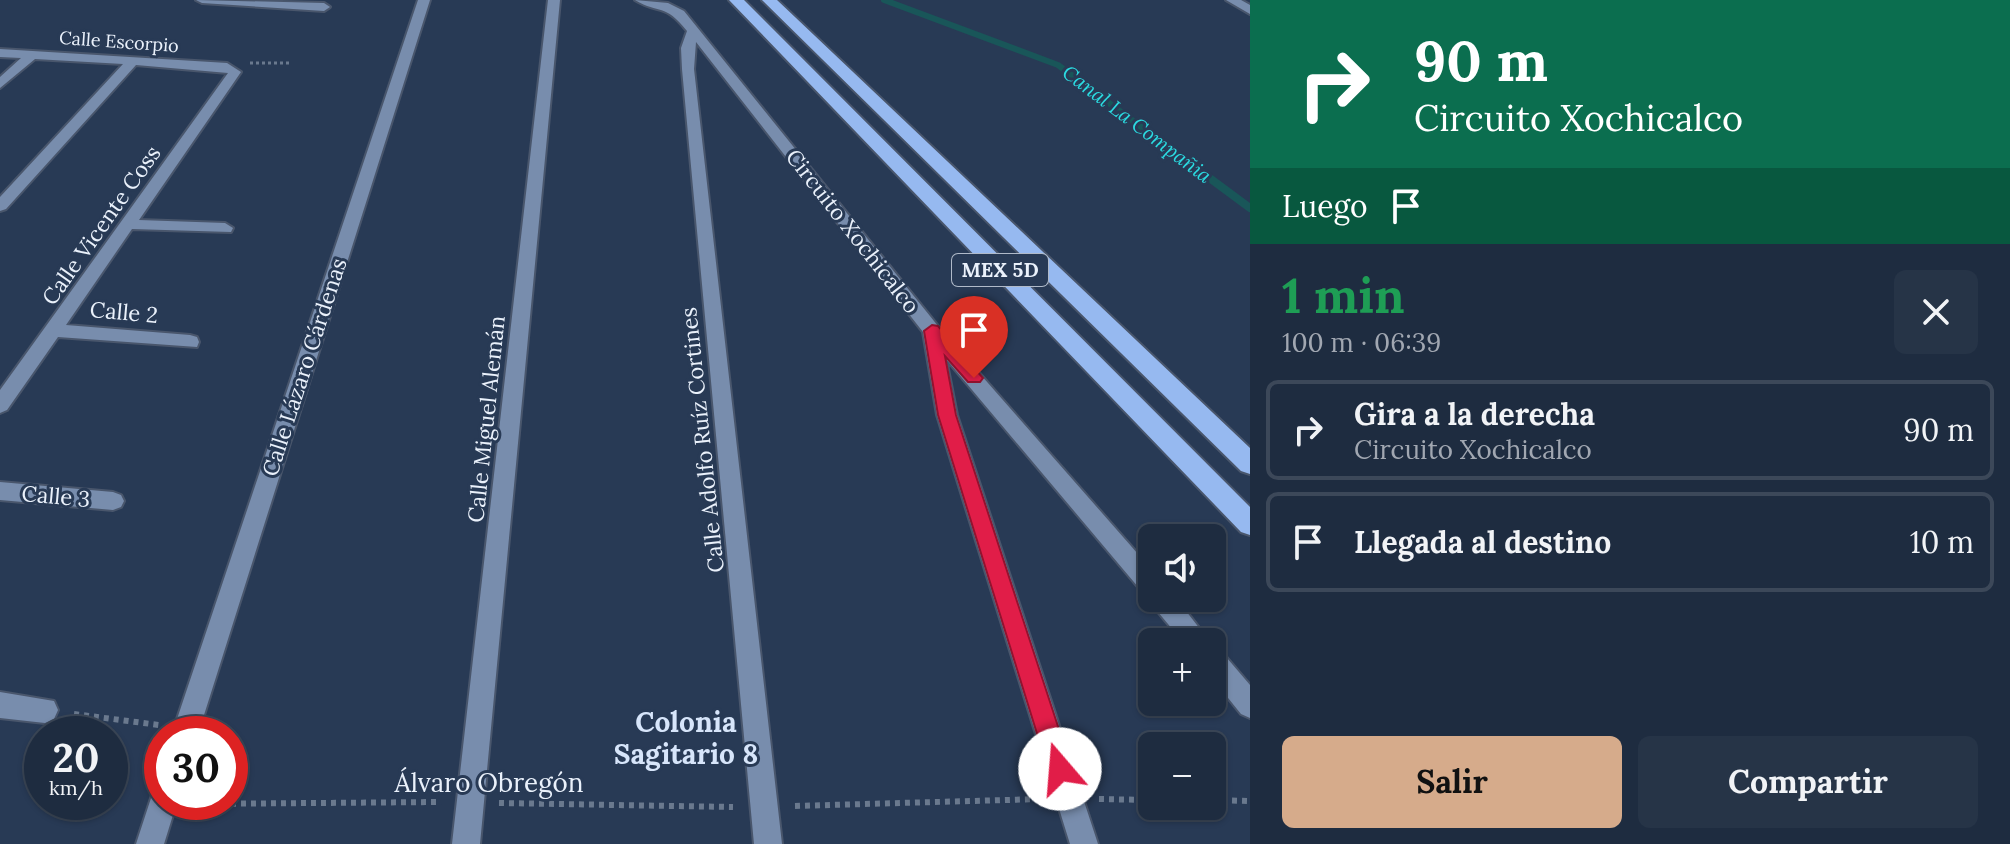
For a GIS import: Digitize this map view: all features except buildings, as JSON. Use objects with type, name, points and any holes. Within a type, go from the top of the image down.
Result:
[{"type":"highway","name":"MEX 5D","points":[[736,0],[1250,524]]},
{"type":"highway","name":"MEX 5D","points":[[769,0],[1250,464]]},
{"type":"street","points":[[202,0],[324,7]]},
{"type":"street","name":"Calle Lázaro Cárdenas","points":[[191,716],[424,0]]},
{"type":"street","name":"Calle Miguel Alemán","points":[[466,844],[554,0]]},
{"type":"street","name":"Circuito Xochicalco","points":[[641,0],[673,7],[932,331],[1138,570]]},
{"type":"street","points":[[1232,0],[1250,10]]},
{"type":"street","name":"Calle Adolfo Ruíz Cortines","points":[[693,32],[687,48],[688,69],[768,844]]},
{"type":"street","name":"Calle Escorpio","points":[[0,53],[235,70]]},
{"type":"street","points":[[0,84],[32,55]]},
{"type":"street","points":[[0,206],[133,61]]},
{"type":"street","name":"Calle Vicente Coss","points":[[0,405],[235,75],[235,70]]},
{"type":"street","points":[[127,224],[225,228]]},
{"type":"street","name":"Calle 2","points":[[54,330],[190,342]]},
{"type":"street","points":[[932,331],[947,415],[1084,844]]},
{"type":"street","name":"Calle 3","points":[[0,491],[113,501]]},
{"type":"street","points":[[1173,612],[1186,628]]},
{"type":"street","points":[[1226,676],[1250,705]]},
{"type":"street","points":[[0,705],[45,710]]},
{"type":"street","points":[[150,844],[158,820]]},
{"type":"path","points":[[235,70],[256,61],[289,63]]},
{"type":"path","points":[[45,710],[144,725]]},
{"type":"path","name":"Álvaro Obregón","points":[[248,803],[470,802],[764,807],[1138,800]]},
{"type":"path","points":[[1226,800],[1250,801]]},
{"type":"waterway","name":"Canal La Compañia","points":[[884,0],[1058,65],[1168,147]]},
{"type":"waterway","name":"Canal La Compañia","points":[[1165,145],[1250,208]]},
{"type":"district","name":"Colonia Sagitario 8","points":[[686,738]]},
{"type":"route","points":[[974,378],[932,331],[947,415],[1060,769]]}]
